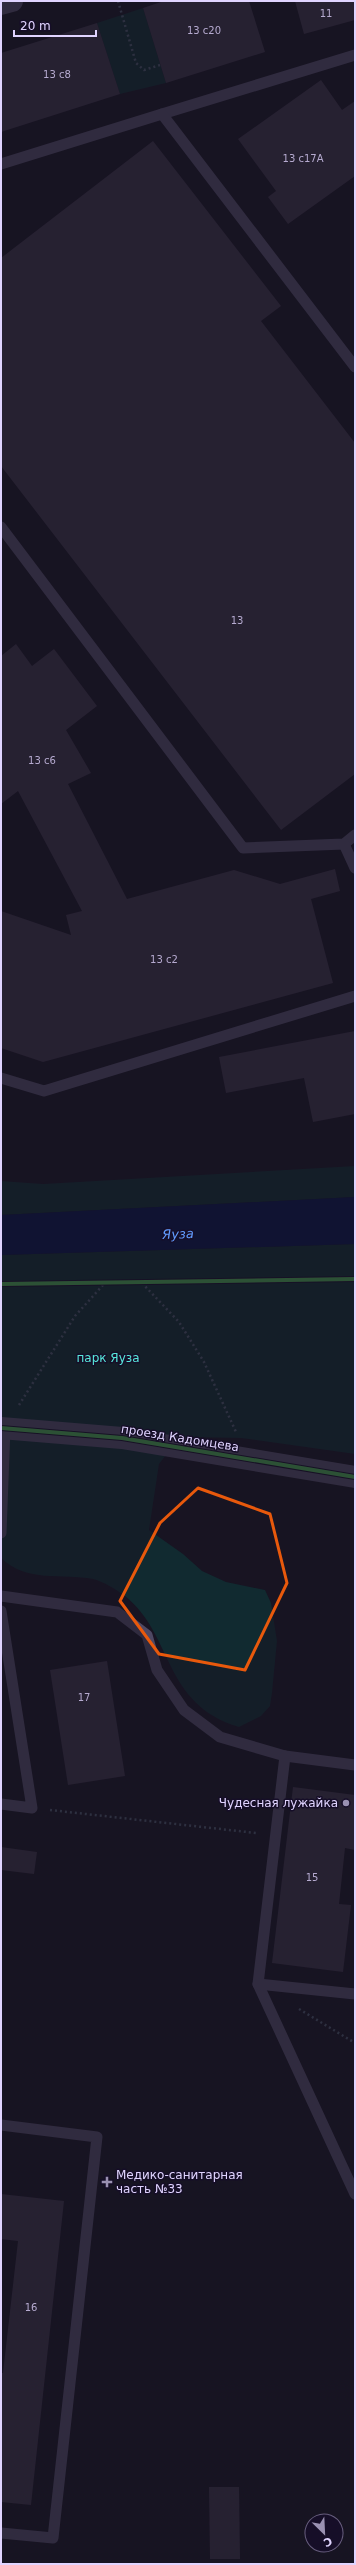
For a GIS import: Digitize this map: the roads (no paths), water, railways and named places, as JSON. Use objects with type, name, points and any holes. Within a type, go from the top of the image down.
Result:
[{"type":"street","points":[[1,4],[12,1]]},
{"type":"street","name":"проезд Кадомцева","points":[[3,1428],[122,1438],[355,1476]]},
{"type":"lane","points":[[1,164],[355,55]]},
{"type":"lane","points":[[162,114],[355,367]]},
{"type":"lane","points":[[1,527],[243,848],[344,844],[355,835]]},
{"type":"lane","points":[[344,844],[355,868]]},
{"type":"lane","points":[[1,1078],[44,1091],[355,996]]},
{"type":"lane","points":[[1,1533],[3,1428]]},
{"type":"lane","points":[[1,1596],[117,1612],[147,1635],[157,1670],[184,1710],[220,1737],[285,1756],[355,1765]]},
{"type":"lane","points":[[1,1611],[32,1808],[1,1804]]},
{"type":"lane","points":[[285,1756],[258,1984],[355,2194]]},
{"type":"lane","points":[[258,1984],[355,1994]]},
{"type":"lane","points":[[1,2125],[97,2137],[53,2538],[1,2533]]},
{"type":"water","name":"Яуза","points":[[355,1197],[355,1244],[1,1255],[1,1215]]},
{"type":"place","name":"Чудесная лужайка","points":[[346,1803]]},
{"type":"place","name":"Медико-санитарная часть №33","points":[[107,2182]]},
{"type":"park label","name":"парк Яуза","points":[[108,1358]]}]
